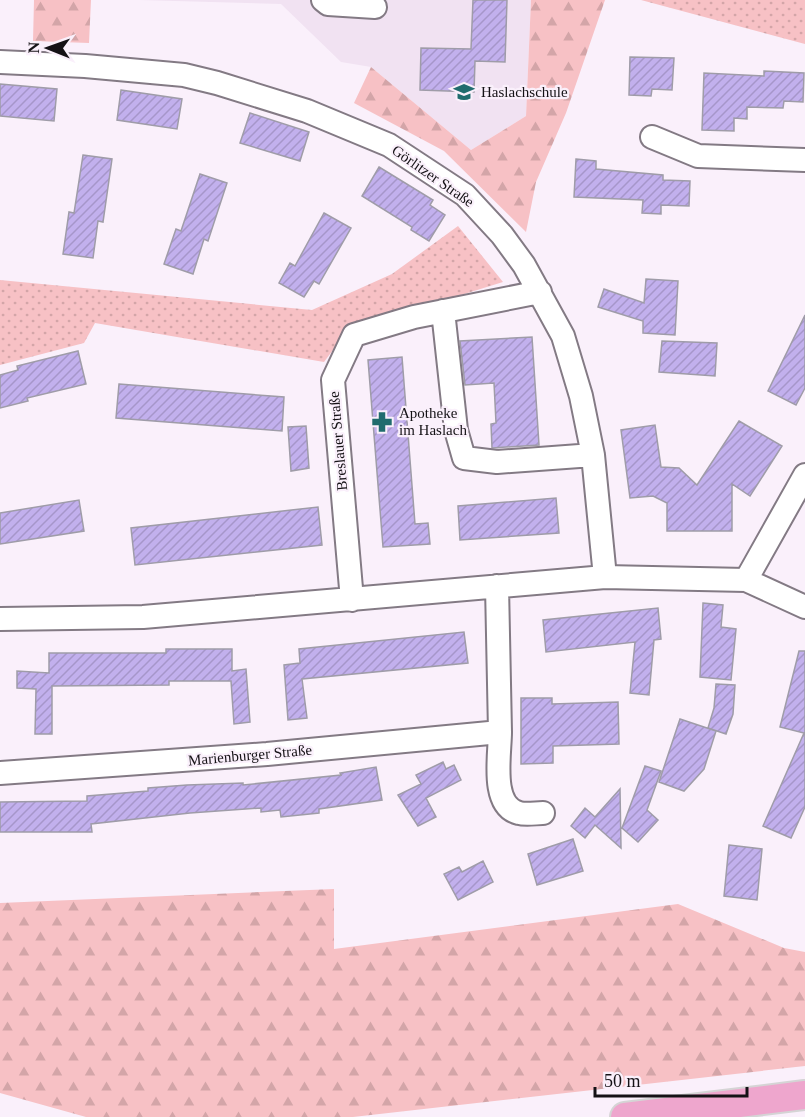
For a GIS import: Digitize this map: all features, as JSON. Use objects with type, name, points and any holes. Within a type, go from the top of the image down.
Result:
[{"type":"main road","points":[[625,1117],[805,1095]]},
{"type":"street","points":[[323,0],[328,4],[375,7]]},
{"type":"street","name":"Görlitzer Straße","points":[[0,62],[85,66],[184,75],[308,111],[389,145],[465,195],[502,235],[540,292],[563,336],[581,396],[592,455],[604,577]]},
{"type":"street","points":[[652,137],[698,156],[805,160]]},
{"type":"street","name":"Breslauer Straße","points":[[352,600],[333,380],[354,335],[443,311],[540,292]]},
{"type":"street","points":[[443,311],[456,430],[464,458],[496,462],[592,455]]},
{"type":"street","points":[[746,580],[805,475]]},
{"type":"street","points":[[0,619],[143,617],[604,577],[746,580],[805,608]]},
{"type":"street","points":[[497,586],[500,791],[505,806],[519,813],[543,813]]},
{"type":"street","name":"Marienburger Straße","points":[[0,773],[267,754],[500,732]]},
{"type":"shaded area","name":"Haslachschule","points":[[139,0],[531,0],[526,116],[471,150],[371,67],[341,62],[281,4]]},
{"type":"green space","points":[[34,0],[91,0],[89,43],[33,41]]},
{"type":"green space","points":[[531,0],[605,0],[566,113],[536,182],[526,232],[444,151],[354,103],[371,67],[471,150],[526,116]]},
{"type":"green space","points":[[641,0],[805,0],[805,44]]},
{"type":"green space","points":[[458,226],[503,282],[348,330],[324,362],[95,323],[84,343],[0,365],[0,280],[312,310],[392,274]]},
{"type":"green space","points":[[334,889],[334,949],[678,904],[784,948],[805,952],[805,1066],[353,1117],[86,1117],[0,1093],[0,903]]},
{"type":"building","points":[[473,0],[507,0],[505,62],[475,61],[474,92],[420,90],[421,48],[471,49]]},
{"type":"building","points":[[630,57],[674,58],[672,90],[652,89],[651,96],[629,95]]},
{"type":"building","points":[[764,71],[804,73],[803,102],[784,101],[783,108],[747,107],[747,119],[734,118],[734,131],[702,130],[704,73],[764,76]]},
{"type":"building","points":[[0,84],[57,89],[54,121],[0,116]]},
{"type":"building","points":[[121,90],[182,99],[177,129],[117,120]]},
{"type":"building","points":[[250,113],[309,132],[300,161],[240,143]]},
{"type":"building","points":[[83,155],[112,159],[103,222],[98,221],[93,258],[63,254],[69,212],[74,213]]},
{"type":"building","points":[[576,159],[596,161],[596,169],[663,175],[663,180],[690,181],[689,206],[661,205],[661,214],[642,213],[643,200],[574,197]]},
{"type":"building","points":[[379,167],[433,200],[430,205],[445,215],[429,241],[411,230],[412,227],[362,196]]},
{"type":"building","points":[[200,174],[227,183],[208,241],[204,239],[193,274],[164,264],[176,229],[181,231]]},
{"type":"building","points":[[324,213],[351,228],[319,284],[314,281],[304,297],[279,283],[290,263],[295,266]]},
{"type":"building","points":[[646,279],[678,281],[675,335],[643,333],[643,321],[598,307],[604,289],[644,303]]},
{"type":"building","points":[[805,315],[805,388],[796,405],[768,391]]},
{"type":"building","points":[[532,337],[539,445],[492,448],[491,424],[496,423],[494,383],[465,385],[460,341]]},
{"type":"building","points":[[662,341],[717,343],[715,376],[659,372]]},
{"type":"building","points":[[78,351],[86,384],[27,398],[28,401],[0,408],[0,375],[18,370],[17,366]]},
{"type":"building","points":[[402,357],[415,524],[428,523],[430,544],[383,547],[368,360]]},
{"type":"building","points":[[119,384],[284,397],[282,431],[116,418]]},
{"type":"building","points":[[739,421],[782,446],[750,496],[732,484],[732,531],[667,531],[667,503],[653,496],[630,498],[621,430],[655,425],[661,467],[679,468],[697,485]]},
{"type":"building","points":[[306,426],[309,468],[291,471],[288,427]]},
{"type":"building","points":[[556,498],[559,533],[460,540],[458,506]]},
{"type":"building","points":[[79,500],[84,531],[0,544],[0,513]]},
{"type":"building","points":[[318,507],[322,545],[135,565],[131,528]]},
{"type":"building","points":[[703,603],[723,605],[721,627],[736,629],[731,680],[700,677]]},
{"type":"building","points":[[658,608],[661,639],[654,640],[649,695],[630,693],[635,642],[546,652],[543,620]]},
{"type":"building","points":[[464,632],[468,663],[302,679],[307,718],[288,720],[284,665],[300,663],[299,649]]},
{"type":"building","points":[[166,649],[232,649],[232,671],[246,669],[250,722],[234,724],[231,681],[169,681],[169,685],[52,686],[52,734],[35,734],[36,689],[17,688],[17,671],[49,673],[49,653],[166,653]]},
{"type":"building","points":[[799,651],[805,651],[805,807],[791,838],[763,826],[804,733],[780,727]]},
{"type":"building","points":[[716,684],[735,685],[733,714],[726,734],[708,728],[714,708]]},
{"type":"building","points":[[521,698],[552,698],[552,704],[618,702],[619,744],[553,746],[553,763],[521,764]]},
{"type":"building","points":[[680,719],[716,731],[704,769],[684,791],[659,782]]},
{"type":"building","points":[[443,762],[446,769],[454,765],[461,780],[426,798],[436,817],[418,826],[398,795],[421,784],[416,775]]},
{"type":"building","points":[[645,766],[661,771],[647,810],[658,820],[638,842],[622,828]]},
{"type":"building","points":[[376,767],[382,800],[319,809],[319,813],[281,817],[280,810],[261,812],[261,808],[91,824],[92,832],[0,832],[0,802],[87,801],[87,796],[148,791],[148,788],[243,783],[243,785],[341,775],[340,773]]},
{"type":"building","points":[[620,789],[621,848],[595,825],[585,838],[571,826],[585,808],[595,817]]},
{"type":"building","points":[[573,839],[583,871],[537,885],[528,854]]},
{"type":"building","points":[[729,845],[762,849],[757,900],[724,896]]},
{"type":"building","points":[[483,861],[493,882],[458,900],[444,874],[459,867],[462,872]]},
{"type":"place","name":"Haslachschule","points":[[464,92]]},
{"type":"place","name":"Apotheke im Haslach","points":[[382,422]]}]
